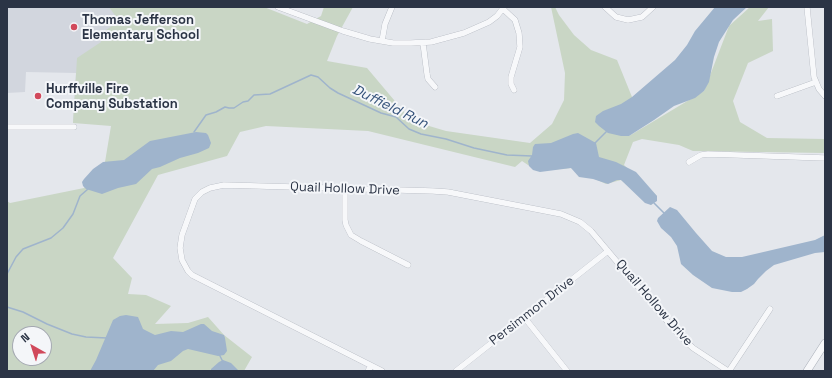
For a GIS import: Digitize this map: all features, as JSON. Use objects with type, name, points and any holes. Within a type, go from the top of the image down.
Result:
[{"type":"street","points":[[281,7],[343,31],[382,41],[398,43],[423,43],[456,36],[471,31],[489,22],[504,8],[515,20],[519,33],[520,47],[511,77],[511,84],[514,90]]},
{"type":"street","points":[[382,41],[385,24],[392,7]]},
{"type":"street","points":[[605,7],[616,17],[628,20],[642,17],[653,7]]},
{"type":"street","points":[[807,7],[812,64],[816,82],[825,96]]},
{"type":"street","points":[[423,43],[428,79],[435,87]]},
{"type":"street","points":[[777,96],[816,82]]},
{"type":"street","points":[[7,127],[74,127]]},
{"type":"street","points":[[689,162],[708,154],[825,158]]},
{"type":"street","name":"Quail Hollow Drive","points":[[382,371],[369,368],[198,279],[188,270],[180,254],[180,242],[193,203],[202,192],[210,188],[224,185],[440,191],[555,212],[574,219],[586,226],[678,334],[693,348],[729,371]]},
{"type":"street","points":[[345,189],[345,220],[351,235],[408,265]]},
{"type":"street","name":"Persimmon Drive","points":[[456,371],[608,251]]},
{"type":"street","points":[[729,371],[770,309]]},
{"type":"street","points":[[524,317],[567,371]]},
{"type":"street","points":[[807,371],[825,343]]},
{"type":"shaded area","points":[[7,7],[222,7],[73,123],[76,73],[26,72],[25,92],[7,93]]},
{"type":"green space","points":[[109,7],[264,7],[307,24],[321,16],[324,7],[353,7],[337,36],[327,61],[367,68],[405,113],[419,123],[446,131],[530,143],[552,124],[564,100],[565,73],[551,7],[555,7],[574,35],[591,50],[617,60],[632,97],[629,136],[704,91],[729,26],[750,7],[769,7],[758,21],[772,19],[773,51],[748,63],[733,101],[740,122],[767,138],[825,139],[825,153],[693,151],[679,145],[642,139],[633,142],[624,165],[657,196],[651,205],[621,180],[606,184],[571,168],[537,171],[522,161],[515,167],[368,131],[266,126],[240,132],[227,156],[158,175],[113,258],[132,278],[128,294],[146,295],[171,306],[155,324],[188,323],[208,317],[224,335],[252,357],[244,371],[7,371],[7,201],[10,203],[84,188],[105,162],[111,126],[73,123],[77,58],[101,42],[99,35],[119,21]]},
{"type":"water","points":[[715,7],[747,7],[733,20],[719,42],[714,57],[709,82],[704,91],[695,98],[674,106],[629,136],[608,133],[595,122],[596,116],[632,97],[675,60],[687,45],[695,31]]},
{"type":"water","points":[[196,132],[206,133],[208,135],[211,143],[209,148],[152,169],[136,184],[118,188],[102,194],[86,189],[83,186],[82,182],[84,179],[93,169],[103,162],[124,160],[150,141]]},
{"type":"water","points":[[578,133],[596,143],[599,157],[616,162],[636,172],[657,196],[657,201],[651,205],[645,203],[621,180],[608,184],[593,179],[579,177],[571,168],[540,172],[533,170],[529,166],[528,161],[532,155],[535,144],[551,143]]},
{"type":"water","points":[[670,207],[677,210],[712,251],[726,257],[742,257],[815,240],[825,235],[825,252],[815,253],[774,265],[754,284],[741,292],[732,292],[712,288],[693,275],[681,264],[677,246],[671,237],[661,228],[657,221],[658,218]]},
{"type":"water","points":[[126,315],[138,317],[143,329],[155,335],[171,331],[183,332],[204,324],[212,331],[224,335],[227,351],[224,355],[218,356],[188,349],[183,351],[171,361],[158,365],[153,371],[90,371],[113,320],[120,316]]},
{"type":"water","points":[[223,360],[231,363],[239,371],[211,371],[211,369]]},
{"type":"waterway","name":"Duffield Run","points":[[194,132],[206,115],[225,107],[234,108],[243,102],[248,101],[254,95],[270,94],[311,75],[318,77],[338,93],[381,113],[396,117],[409,129],[421,134],[507,155],[532,156]]},
{"type":"waterway","name":"Duffield Run","points":[[594,144],[607,131]]},
{"type":"waterway","name":"Duffield Run","points":[[7,274],[16,257],[23,249],[51,238],[63,228],[73,214],[80,196],[88,189]]},
{"type":"waterway","points":[[654,203],[664,213]]},
{"type":"waterway","points":[[7,307],[23,312],[72,334],[86,337],[107,338]]},
{"type":"waterway","points":[[219,354],[223,362]]},
{"type":"place","name":"Thomas Jefferson Elementary School","points":[[74,27]]},
{"type":"place","name":"Hurffville Fire Company Substation","points":[[38,96]]}]
